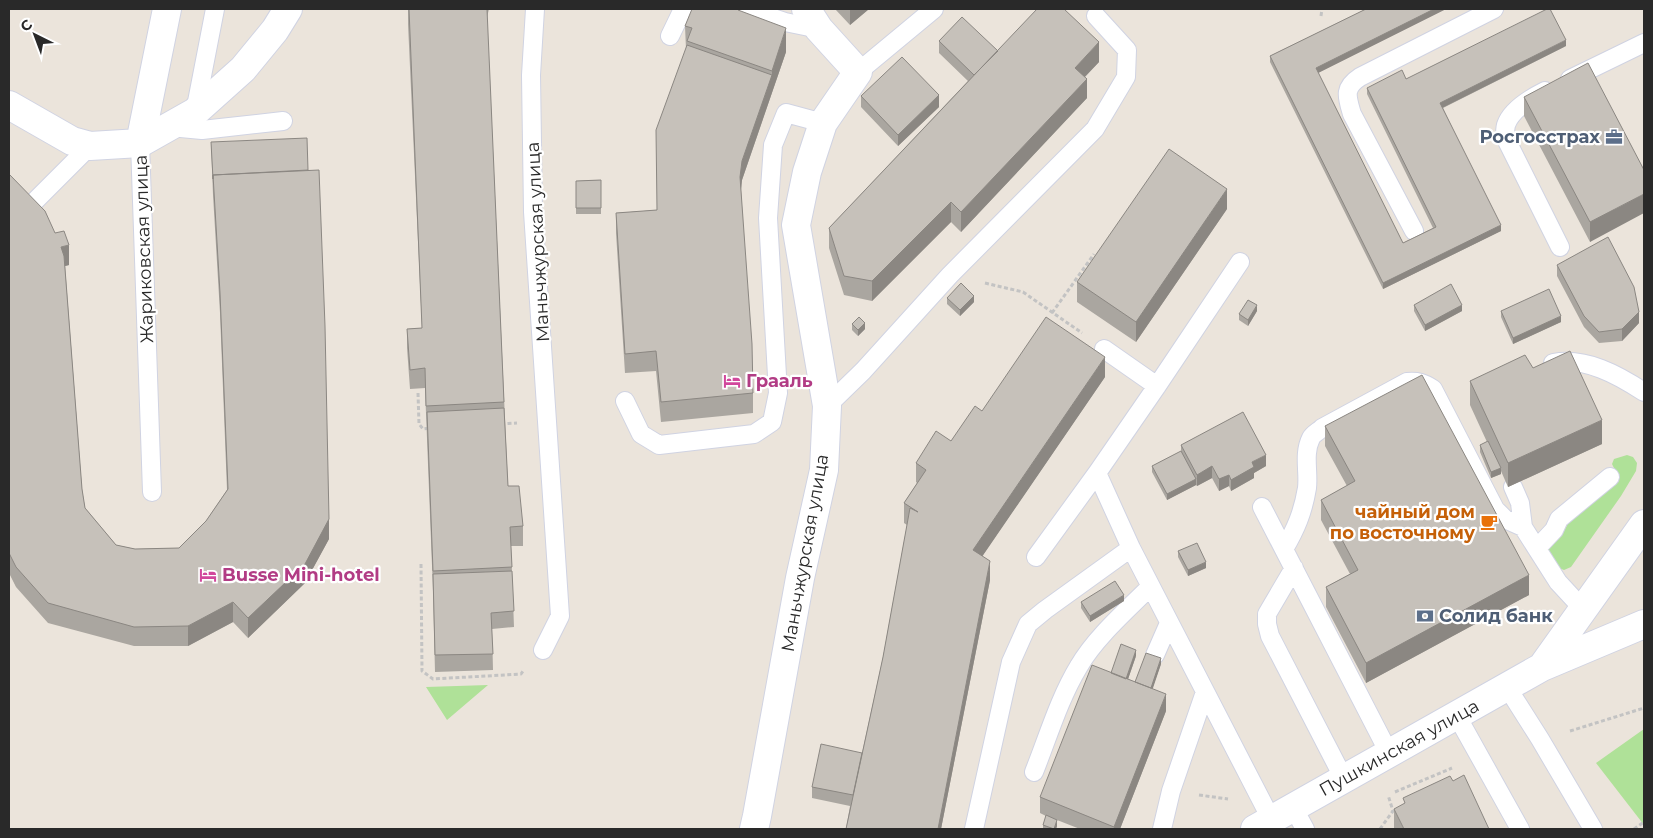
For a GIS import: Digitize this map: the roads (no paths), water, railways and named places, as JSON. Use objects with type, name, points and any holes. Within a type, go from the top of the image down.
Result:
[{"type":"street","name":"Жариковская улица","points":[[140,143],[167,9]]},
{"type":"street","points":[[9,105],[72,141],[90,146],[140,143],[195,112],[243,68],[275,30],[288,9]]},
{"type":"street","points":[[813,19],[858,72]]},
{"type":"street","name":"Маньчжурская улица","points":[[754,829],[800,578],[824,470],[827,406],[796,225],[807,172],[823,123],[858,72]]},
{"type":"street","name":"Пушкинская улица","points":[[1542,667],[1644,524]]},
{"type":"street","name":"Пушкинская улица","points":[[1281,821],[1344,779],[1542,667],[1644,624]]},
{"type":"lane","points":[[195,112],[215,9]]},
{"type":"lane","name":"Маньчжурская улица","points":[[534,9],[531,75],[534,212],[560,616],[543,650]]},
{"type":"lane","points":[[670,36],[683,9]]},
{"type":"lane","points":[[746,9],[785,22],[813,19]]},
{"type":"lane","points":[[858,72],[934,9]]},
{"type":"lane","points":[[1414,231],[1352,114],[1348,90],[1352,82],[1360,77],[1494,9]]},
{"type":"lane","points":[[827,406],[863,371],[950,275],[1095,129],[1126,77],[1127,50],[1096,16]]},
{"type":"lane","points":[[1560,247],[1505,137],[1506,125],[1522,105],[1538,95],[1644,43]]},
{"type":"lane","points":[[625,401],[641,434],[659,445],[754,434],[772,422],[778,393],[768,218],[773,145],[786,113],[823,123]]},
{"type":"lane","points":[[167,127],[202,130],[283,121]]},
{"type":"lane","name":"Жариковская улица","points":[[140,143],[152,492]]},
{"type":"lane","points":[[33,203],[90,146]]},
{"type":"lane","points":[[1036,557],[1097,473],[1240,262]]},
{"type":"lane","points":[[1104,349],[1157,386]]},
{"type":"lane","points":[[1536,368],[1563,361],[1584,364],[1621,377],[1644,392]]},
{"type":"lane","points":[[1284,549],[1298,524],[1303,506],[1307,486],[1307,457],[1311,437],[1322,428],[1407,382],[1417,381],[1433,389],[1495,508],[1505,519],[1523,527]]},
{"type":"lane","points":[[1097,473],[1150,587],[1205,692],[1281,821]]},
{"type":"lane","points":[[1537,548],[1554,530],[1558,518],[1610,477]]},
{"type":"lane","points":[[1513,487],[1520,502],[1523,527],[1558,582],[1583,609]]},
{"type":"lane","points":[[1262,507],[1390,753]]},
{"type":"lane","points":[[979,826],[1011,662],[1028,624],[1131,548]]},
{"type":"lane","points":[[1294,568],[1268,614],[1267,624],[1270,636],[1344,779]]},
{"type":"lane","points":[[1034,772],[1065,694],[1079,666],[1112,626],[1150,587]]},
{"type":"lane","points":[[1155,655],[1169,623]]},
{"type":"lane","points":[[1507,687],[1593,829]]},
{"type":"lane","points":[[1162,829],[1172,791],[1205,692]]},
{"type":"lane","points":[[1456,716],[1520,829]]},
{"type":"place","name":"Росгосстрах","points":[[1614,137]]},
{"type":"place","name":"Грааль","points":[[732,381]]},
{"type":"place","name":"чайный дом по восточному","points":[[1489,522]]},
{"type":"place","name":"Busse Mini-hotel","points":[[208,575]]},
{"type":"place","name":"Солид банк","points":[[1425,616]]}]
